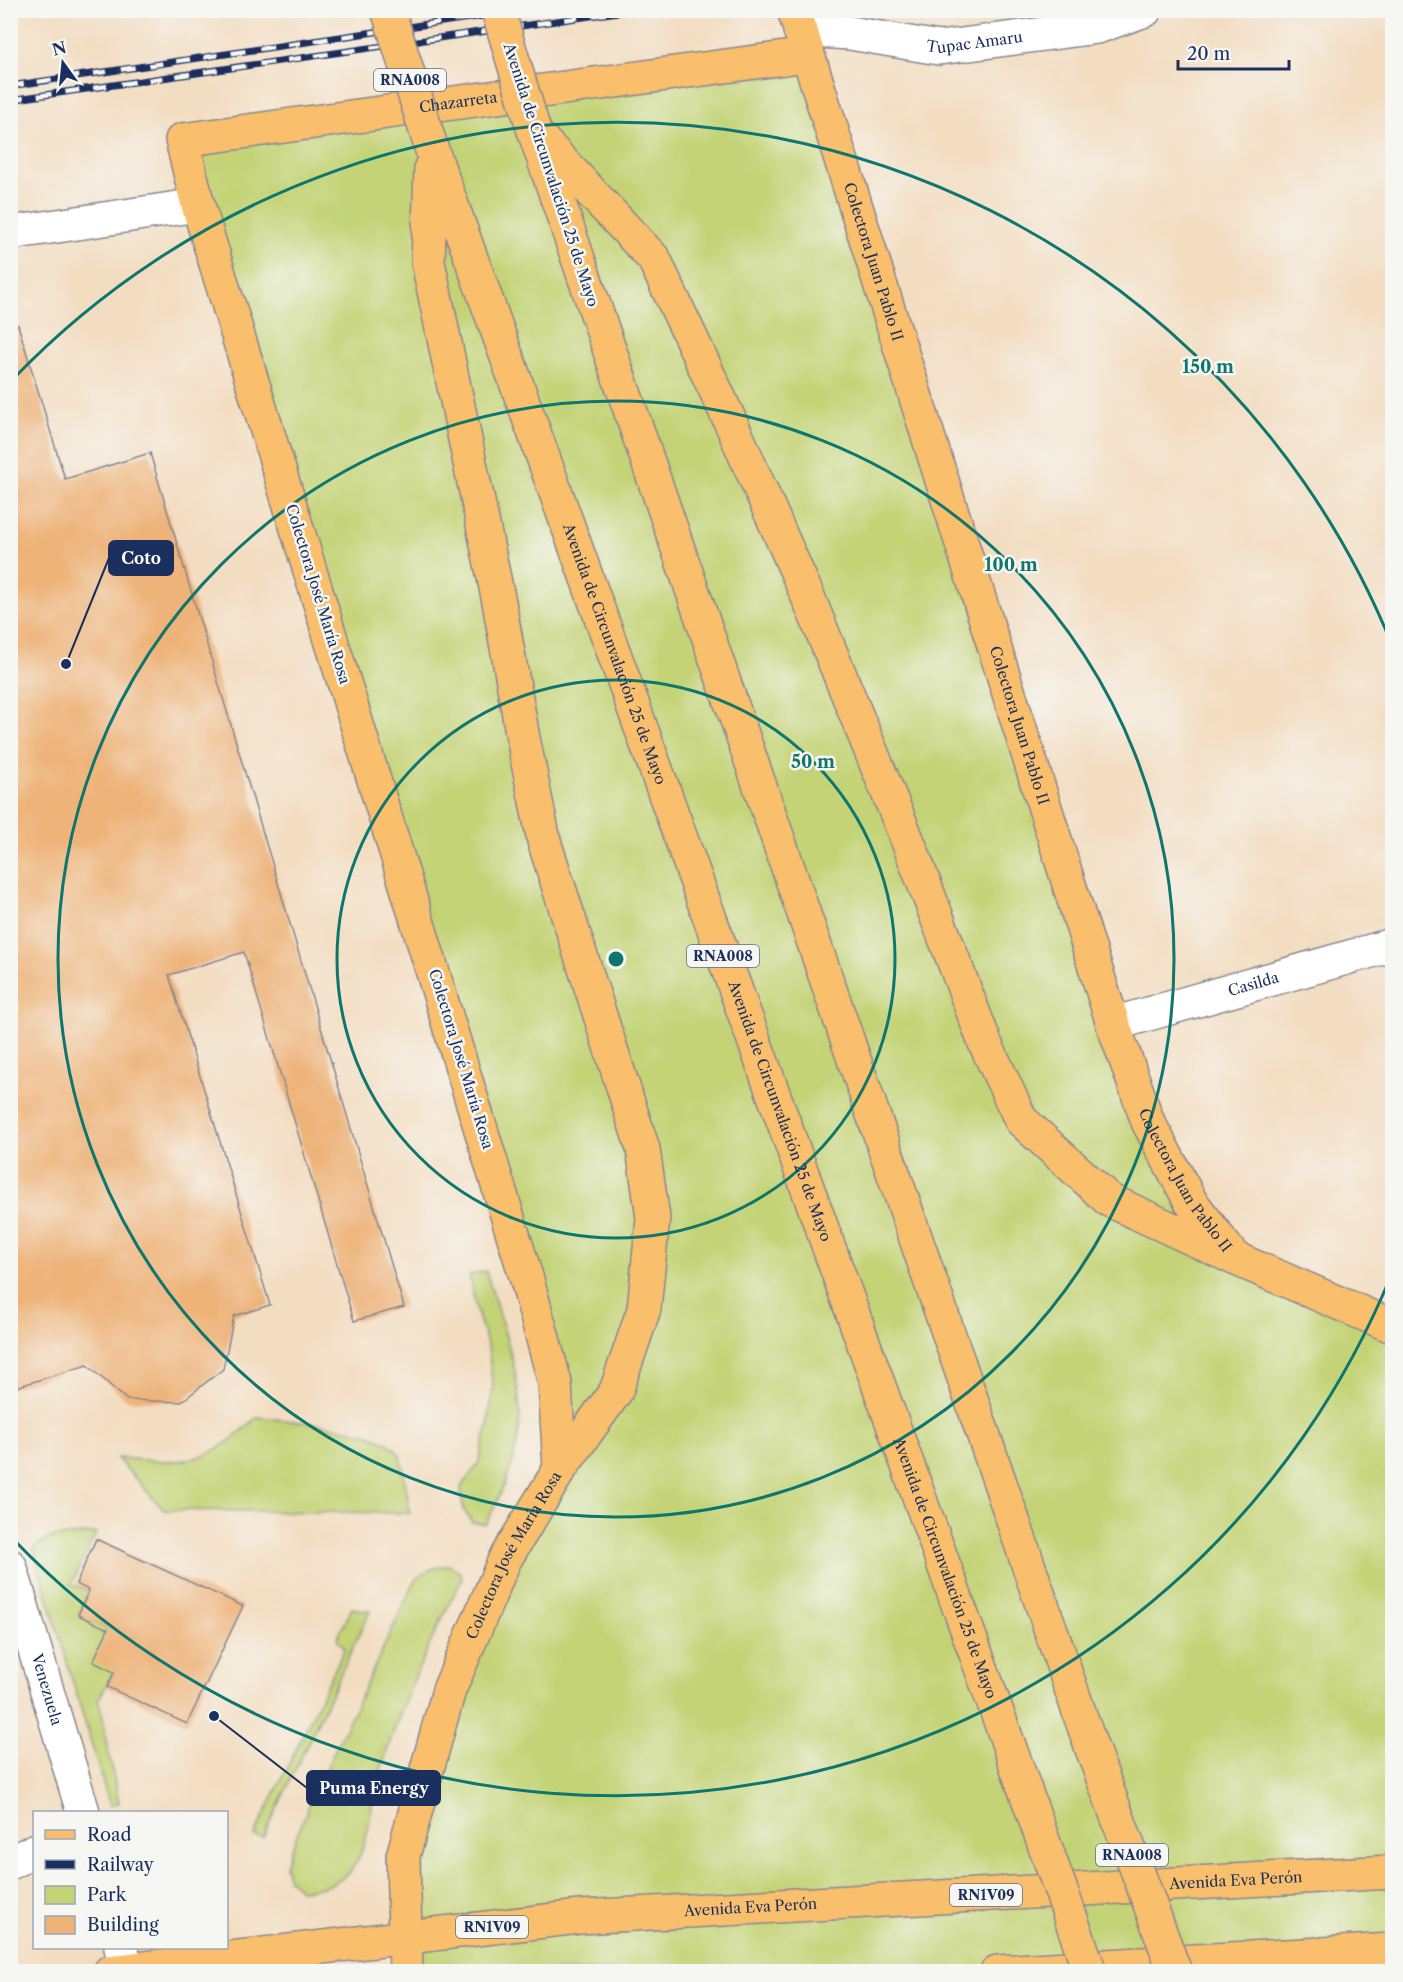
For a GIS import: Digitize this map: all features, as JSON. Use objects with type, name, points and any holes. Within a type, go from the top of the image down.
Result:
[{"type":"main road","name":"Avenida de Circunvalación 25 de Mayo","points":[[388,10],[432,150],[1090,1971]]},
{"type":"main road","name":"Avenida de Circunvalación 25 de Mayo","points":[[498,10],[534,131],[1088,1738],[1175,1971]]},
{"type":"main road","name":"Chazarreta","points":[[182,140],[800,32]]},
{"type":"main road","name":"Colectora Juan Pablo II","points":[[800,32],[1113,1024],[1148,1122],[1191,1202],[1234,1258],[1392,1326]]},
{"type":"main road","points":[[534,131],[654,259],[731,423],[808,597],[909,844],[985,1043],[1021,1120],[1109,1200],[1234,1258]]},
{"type":"main road","name":"Colectora José María Rosa","points":[[182,140],[198,205],[528,1280],[555,1383],[560,1469],[506,1559],[449,1690],[403,1856],[406,1971]]},
{"type":"main road","points":[[432,150],[428,262],[499,602],[544,841],[643,1149],[653,1218],[644,1309],[616,1391],[560,1469]]},
{"type":"main road","name":"Avenida Eva Perón","points":[[119,1963],[405,1937],[580,1917],[1392,1872]]},
{"type":"main road","points":[[997,1971],[1392,1950]]},
{"type":"street","name":"Tupac Amaru","points":[[800,32],[850,33],[939,48],[1097,27],[1145,10]]},
{"type":"street","points":[[10,233],[198,205]]},
{"type":"street","name":"Casilda","points":[[1113,1024],[1392,945]]},
{"type":"street","name":"Venezuela","points":[[10,1566],[83,1811]]},
{"type":"street","points":[[10,1863],[33,1852]]},
{"type":"green space","points":[[807,55],[1113,1024],[1234,1258],[1392,1326],[1392,1971],[406,1971],[403,1856],[449,1690],[560,1469],[555,1383],[182,140]]},
{"type":"green space","points":[[486,1271],[511,1353],[516,1375],[520,1418],[513,1461],[486,1524],[472,1522],[463,1509],[461,1487],[478,1464],[488,1425],[493,1387],[488,1347],[469,1275]]},
{"type":"green space","points":[[257,1417],[334,1426],[375,1437],[390,1445],[401,1458],[410,1513],[164,1510],[117,1458],[169,1461],[196,1458],[225,1444]]},
{"type":"green space","points":[[96,1533],[71,1585],[89,1590],[78,1615],[108,1629],[114,1672],[98,1700],[119,1803],[110,1806],[33,1548],[50,1538]]},
{"type":"green space","points":[[450,1565],[461,1573],[462,1579],[427,1649],[397,1722],[379,1775],[361,1853],[350,1871],[339,1880],[321,1888],[300,1890],[289,1879],[285,1865],[310,1803],[416,1579],[431,1569]]},
{"type":"green space","points":[[352,1608],[370,1611],[263,1838],[254,1836],[345,1648],[337,1639]]},
{"type":"building","points":[[18,325],[65,479],[150,453],[404,1307],[354,1321],[244,952],[169,975],[270,1305],[234,1316],[223,1369],[181,1402],[127,1400],[87,1365],[10,1389],[10,326]]},
{"type":"building","points":[[96,1539],[243,1606],[187,1724],[107,1687],[114,1672],[93,1662],[108,1629],[78,1615],[89,1590],[76,1584]]},
{"type":"railway","points":[[10,86],[523,10]]},
{"type":"railway","points":[[10,100],[632,10]]},
{"type":"place","name":"Coto","points":[[66,664]]},
{"type":"place","name":"Puma Energy","points":[[214,1716]]}]
